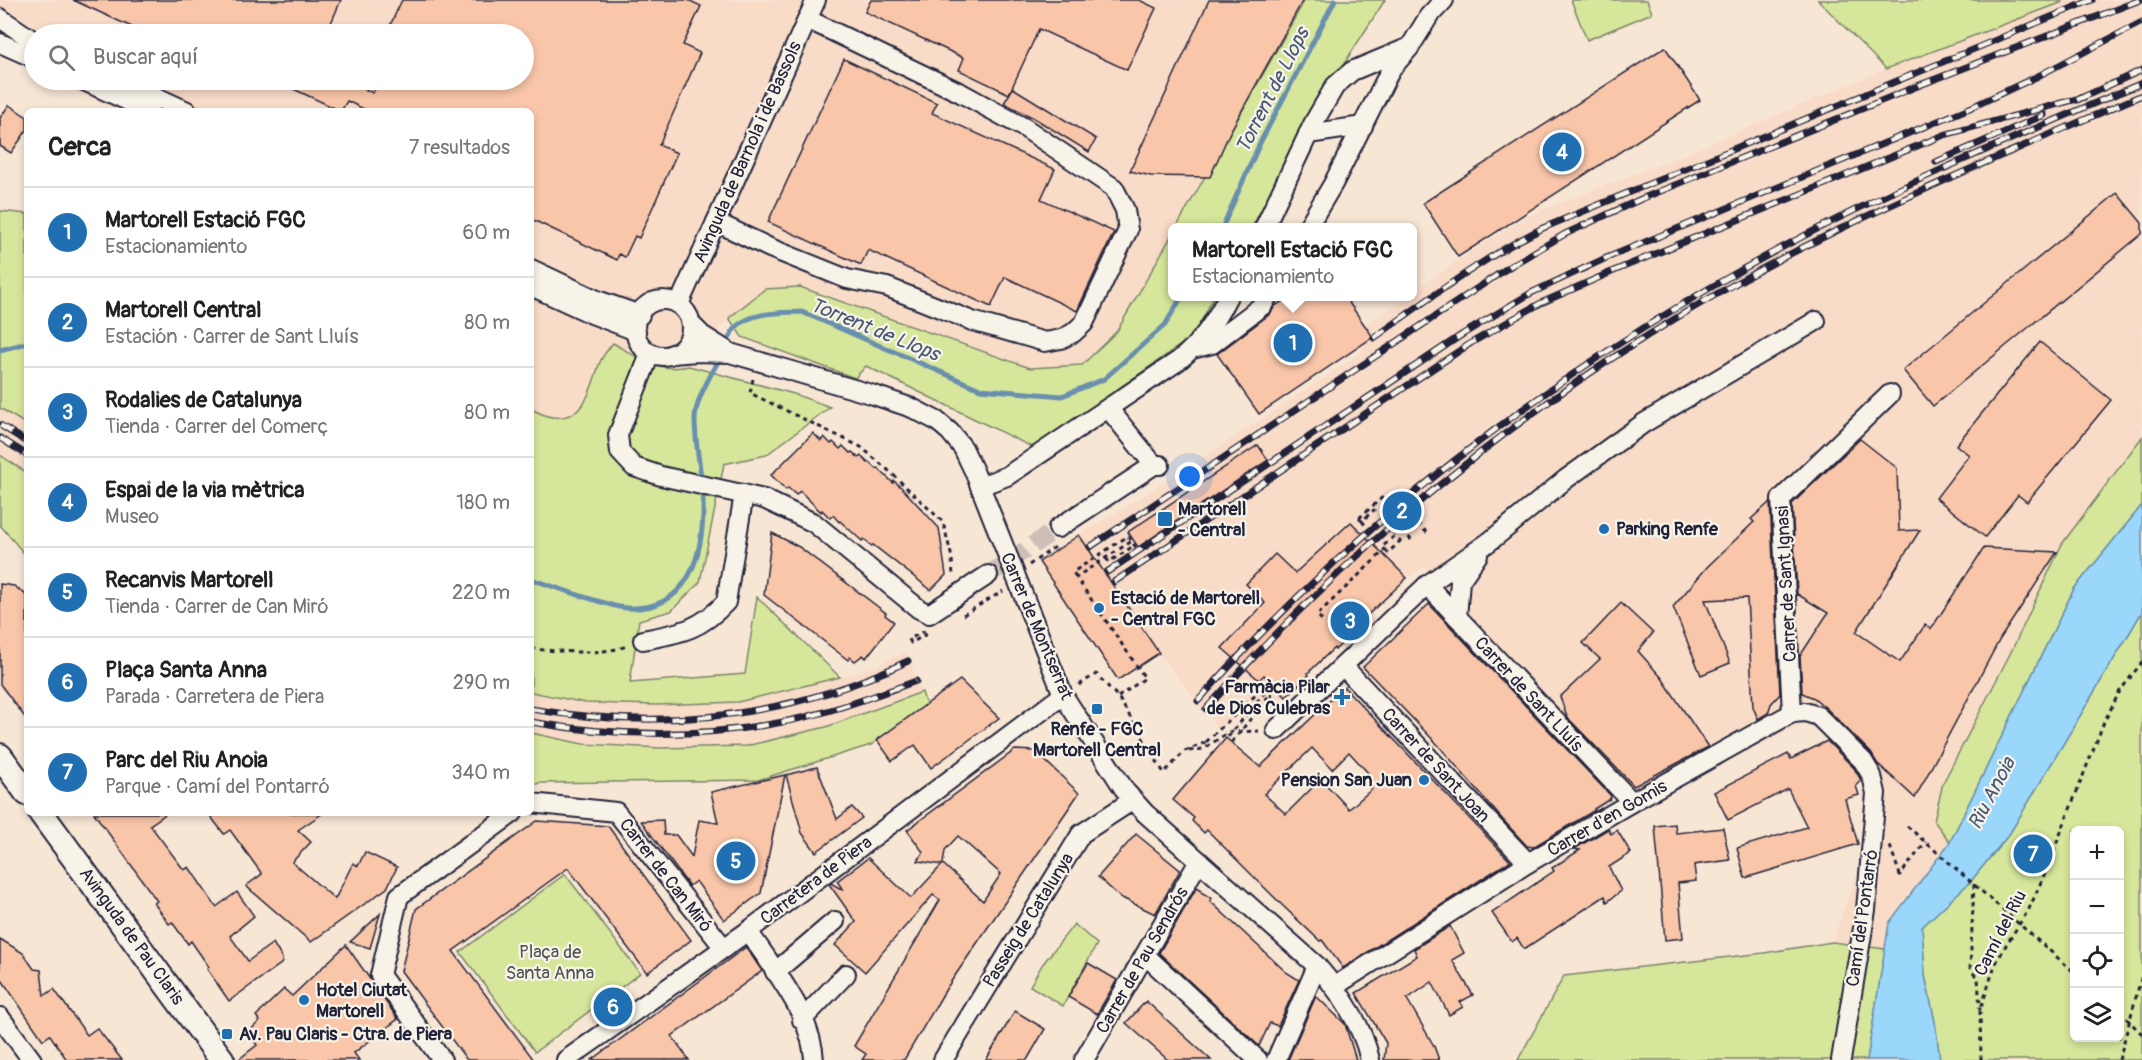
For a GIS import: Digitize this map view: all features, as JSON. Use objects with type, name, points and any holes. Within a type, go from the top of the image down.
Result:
[{"type":"main road","points":[[0,756],[24,789]]},
{"type":"main road","name":"Avinguda de Pau Claris","points":[[43,816],[222,1060]]},
{"type":"street","name":"Avinguda de Barnola i de Bassols","points":[[679,304],[816,0]]},
{"type":"street","points":[[1310,223],[1363,126],[1391,69],[1410,46],[1429,16],[1444,0]]},
{"type":"street","points":[[0,18],[24,34]]},
{"type":"street","points":[[716,222],[770,248],[847,279],[887,287],[972,321],[1045,342],[1061,339],[1073,333],[1084,323],[1128,230],[1125,210],[1114,188],[1093,172],[1025,128],[961,93],[807,19]]},
{"type":"street","points":[[0,43],[24,54]]},
{"type":"street","points":[[1266,223],[1308,134],[1335,86],[1352,70],[1410,46]]},
{"type":"street","points":[[104,90],[143,108]]},
{"type":"street","points":[[141,90],[181,108]]},
{"type":"street","points":[[1308,134],[1363,126]]},
{"type":"street","points":[[534,270],[597,300],[638,323]]},
{"type":"street","points":[[534,287],[592,314],[638,323]]},
{"type":"street","points":[[669,300],[679,304],[687,313],[697,337],[672,354],[660,357],[650,354],[638,340],[638,323],[652,303],[669,300]]},
{"type":"street","points":[[980,486],[1007,476],[1196,348],[1217,319],[1226,301]]},
{"type":"street","points":[[1196,348],[1212,344],[1265,301]]},
{"type":"street","points":[[1276,730],[1427,585],[1489,542],[1566,479],[1644,423],[1816,321]]},
{"type":"street","name":"Carrer de Montserrat","points":[[672,354],[697,337],[730,353],[874,395],[924,413],[958,441],[980,486],[1063,695],[1133,800],[1317,966],[1335,986],[1362,1033],[1370,1060]]},
{"type":"street","points":[[650,354],[618,435],[620,452],[634,467],[661,476],[764,499],[814,523],[919,609],[929,614],[988,575]]},
{"type":"street","name":"Carrer de Sant Ignasi","points":[[1792,713],[1781,499],[1890,393]]},
{"type":"street","points":[[1058,528],[1157,465],[1108,408]]},
{"type":"street","points":[[643,640],[689,631],[714,615],[726,602],[744,494]]},
{"type":"street","points":[[1457,617],[1460,581],[1489,542]]},
{"type":"street","name":"Carrer de Sant Lluís","points":[[1427,585],[1632,802]]},
{"type":"street","name":"Carrer de Sant Joan","points":[[1343,666],[1528,863]]},
{"type":"street","name":"Carretera de Piera","points":[[566,1060],[748,931],[1063,695]]},
{"type":"street","name":"Camí del Pontarró","points":[[1792,713],[1805,712],[1818,716],[1863,761],[1872,776],[1876,793],[1866,910],[1841,1060]]},
{"type":"street","name":"Carrer d'en Gomis","points":[[1335,986],[1528,863],[1792,713]]},
{"type":"street","name":"Passeig de Catalunya","points":[[943,1060],[1081,834],[1133,800]]},
{"type":"street","name":"Carrer de Can Miró","points":[[534,803],[616,812],[724,948]]},
{"type":"street","points":[[442,1060],[380,975],[399,896],[509,816]]},
{"type":"street","name":"Carrer de Pau Sendrós","points":[[1084,1060],[1199,861]]},
{"type":"street","points":[[775,972],[835,921]]},
{"type":"street","points":[[748,931],[791,996],[813,1044],[814,1060]]},
{"type":"street","points":[[1145,955],[1258,1060]]},
{"type":"street","points":[[1276,1060],[1317,966]]},
{"type":"street","points":[[802,1020],[846,974]]},
{"type":"street","points":[[0,1017],[32,1060]]},
{"type":"path","points":[[756,361],[750,393],[861,447],[943,522],[952,558],[953,580]]},
{"type":"path","points":[[1366,526],[1359,518],[1384,496],[1387,499]]},
{"type":"path","points":[[1362,521],[1375,509]]},
{"type":"path","points":[[1401,540],[1388,553],[1382,547],[1414,519],[1427,533]]},
{"type":"path","points":[[1402,530],[1411,540]]},
{"type":"path","points":[[1106,558],[1109,562],[1136,547],[1128,536],[1073,572],[1145,678],[1118,697]]},
{"type":"path","points":[[1076,577],[1131,541]]},
{"type":"path","points":[[1322,620],[1317,615],[1385,550]]},
{"type":"path","points":[[534,649],[572,652],[616,650],[643,640]]},
{"type":"path","name":"Camí del Riu","points":[[1981,1060],[1980,1011],[1995,965],[2029,909],[2104,722],[2120,691],[2142,662]]},
{"type":"path","points":[[1063,695],[1096,674],[1118,697],[1164,772],[1185,752],[1206,742],[1262,689],[1265,692],[1228,737],[1233,741],[1271,693]]},
{"type":"path","points":[[1185,752],[1203,749],[1229,732],[1276,730]]},
{"type":"path","points":[[1907,826],[2070,968]]},
{"type":"path","points":[[1887,839],[1900,875],[1926,842]]},
{"type":"path","points":[[1974,884],[1970,970],[1978,978],[1980,1011]]},
{"type":"path","points":[[2119,1060],[2142,975]]},
{"type":"path","points":[[2124,1016],[2142,1034]]},
{"type":"shaded area","points":[[0,0],[1305,0],[1178,223],[1168,223],[1168,242],[1117,331],[1082,365],[1030,368],[801,287],[765,289],[729,318],[689,366],[657,368],[613,343],[583,407],[574,414],[552,417],[534,410],[534,108],[113,108],[75,90],[534,90],[534,24],[24,24],[24,65],[0,54]]},
{"type":"shaded area","points":[[2067,0],[2142,0],[2142,437],[2061,544],[1934,821],[1950,842],[1889,923],[1885,949],[1832,942],[1870,840],[1869,782],[1809,722],[1644,800],[1424,567],[1407,578],[1385,598],[1286,697],[1217,728],[1159,653],[1079,535],[1175,476],[1364,351],[1351,335],[1401,301],[1417,301],[1417,289],[1473,250],[1530,215],[1692,151],[1886,69]]},
{"type":"shaded area","points":[[0,408],[24,423],[24,471],[0,455]]},
{"type":"shaded area","points":[[906,651],[922,692],[826,727],[746,746],[661,748],[583,744],[534,734],[534,693],[586,703],[656,705],[738,702],[873,667]]},
{"type":"green space","points":[[1305,0],[1385,0],[1324,95],[1254,223],[1179,223]]},
{"type":"green space","points":[[1571,0],[1647,0],[1652,13],[1587,40]]},
{"type":"green space","points":[[1818,0],[2046,0],[2063,2],[1886,69]]},
{"type":"green space","points":[[0,211],[24,214],[24,423],[0,408]]},
{"type":"green space","points":[[1168,242],[1168,301],[1212,301],[1193,336],[1034,448],[866,366],[855,378],[742,337],[729,318],[765,289],[800,287],[1030,368],[1082,365],[1117,331]]},
{"type":"green space","points":[[613,343],[640,359],[658,366],[678,368],[689,366],[794,394],[830,407],[766,455],[724,464],[700,582],[671,611],[639,620],[630,683],[745,674],[757,597],[840,677],[738,702],[656,705],[586,703],[534,693],[534,410],[550,417],[564,417],[580,408],[586,400],[601,359]]},
{"type":"green space","points":[[2142,437],[2142,505],[2074,589],[1950,842],[1934,821],[1943,783],[2011,652],[2062,544]]},
{"type":"green space","points":[[0,455],[24,471],[24,553],[0,525]]},
{"type":"green space","points":[[2142,612],[2142,1060],[1940,1060],[1925,976],[1922,927],[1971,881],[2010,833]]},
{"type":"green space","points":[[922,692],[926,705],[871,745],[758,780],[534,785],[534,734],[583,744],[661,748],[746,746],[826,727]]},
{"type":"green space","name":"Plaça de Santa Anna","points":[[565,874],[640,973],[535,1052],[460,952]]},
{"type":"green space","points":[[1074,924],[1097,944],[1063,1006],[1030,986],[1042,965]]},
{"type":"green space","points":[[1832,942],[1885,949],[1867,1060],[1518,1060],[1564,976],[1764,953]]},
{"type":"water","name":"Riu Anoia","points":[[2142,505],[2142,612],[2010,833],[1971,881],[1922,927],[1925,976],[1940,1060],[1867,1060],[1889,923],[1950,842],[2074,589]]},
{"type":"building","points":[[73,0],[341,0],[331,23],[333,24],[125,24]]},
{"type":"building","points":[[402,0],[688,0],[701,6],[683,45],[700,53],[659,145],[677,153],[639,238],[635,236],[625,257],[619,254],[617,260],[534,220],[534,108],[362,108],[347,101],[343,108],[335,108],[296,90],[366,90],[373,93],[374,90],[534,90],[534,24],[391,24]]},
{"type":"building","points":[[871,0],[1139,0],[1156,8],[1127,70],[1039,29],[1009,94],[959,70],[964,58],[865,12]]},
{"type":"building","points":[[1209,0],[1303,0],[1230,132],[1210,177],[1151,176],[1130,171]]},
{"type":"building","points":[[1665,47],[1700,100],[1458,257],[1423,203]]},
{"type":"building","points":[[844,59],[937,103],[932,113],[1055,169],[1041,199],[1114,232],[1077,311],[1005,277],[991,307],[868,250],[861,265],[768,222]]},
{"type":"building","points":[[1013,88],[1096,139],[1089,152],[1034,118],[1004,103]]},
{"type":"building","points":[[9,105],[24,115],[24,134],[11,153],[0,146],[0,118]]},
{"type":"building","points":[[2117,193],[2142,223],[2142,234],[1933,406],[1903,370]]},
{"type":"building","points":[[1283,301],[1348,301],[1373,337],[1259,414],[1217,354],[1270,314],[1275,306]]},
{"type":"building","points":[[2040,342],[2111,400],[2027,502],[2018,495],[1985,537],[1936,498],[1969,455],[1956,445]]},
{"type":"building","points":[[813,433],[821,441],[824,437],[840,449],[843,446],[850,453],[852,452],[859,458],[861,456],[878,468],[893,483],[894,481],[902,488],[939,528],[946,575],[931,590],[873,545],[871,546],[864,539],[862,541],[833,515],[830,518],[822,510],[821,512],[800,491],[796,495],[788,488],[786,490],[771,475]]},
{"type":"building","points":[[1860,439],[1897,468],[1899,531],[1920,530],[1856,632],[1900,662],[1925,625],[1931,629],[1984,548],[2057,552],[2000,639],[1915,798],[1877,763],[1871,753],[1826,708],[1814,698],[1802,693],[1800,656],[1828,613],[1797,594],[1792,504]]},
{"type":"building","points":[[1258,445],[1268,460],[1138,547],[1128,532]]},
{"type":"building","points":[[1770,502],[1780,694],[1771,704],[1768,713],[1758,719],[1753,707],[1747,598],[1705,600],[1730,663],[1701,675],[1673,607],[1708,566],[1754,522],[1751,519]]},
{"type":"building","points":[[1351,522],[1407,578],[1286,697],[1264,675],[1259,680],[1222,648],[1265,603],[1246,584],[1275,554],[1295,573]]},
{"type":"building","points":[[772,533],[799,547],[886,613],[885,615],[894,622],[866,658],[863,655],[855,661],[850,657],[848,660],[764,595]]},
{"type":"building","name":"Estació de Martorell - Central FGC","points":[[1079,535],[1159,653],[1118,680],[1039,562]]},
{"type":"building","points":[[0,584],[14,586],[24,593],[24,716],[0,684]]},
{"type":"building","points":[[1621,603],[1653,633],[1638,651],[1662,678],[1708,747],[1634,786],[1567,717],[1560,697],[1600,659],[1583,643]]},
{"type":"building","points":[[1429,604],[1611,796],[1610,799],[1533,847],[1527,846],[1438,745],[1363,667]]},
{"type":"building","points":[[960,680],[999,718],[931,768],[915,745],[892,761],[877,740]]},
{"type":"building","points":[[1344,687],[1510,861],[1343,968],[1322,940],[1320,941],[1283,906],[1207,830],[1204,833],[1192,821],[1194,818],[1173,800],[1226,738],[1260,767]],"holes":[[[1312,748],[1332,769],[1349,752],[1369,774],[1363,779],[1372,789],[1349,809],[1321,779],[1286,814],[1264,794]]]},
{"type":"building","points":[[1827,741],[1854,768],[1861,780],[1856,786],[1859,795],[1845,799],[1858,844],[1745,878],[1737,848],[1807,827],[1788,789],[1728,820],[1714,792],[1788,754],[1791,759]]},
{"type":"building","points":[[1015,750],[1035,751],[1079,793],[946,989],[904,1060],[862,1060],[866,1054],[854,1046],[940,900],[933,895],[865,972],[835,945],[856,922],[829,884],[843,890],[837,881],[868,858],[911,898],[942,865],[918,861],[923,852],[907,830]],"holes":[[[958,836],[1001,874],[983,901],[943,864],[945,850]]]},
{"type":"building","points":[[817,767],[837,819],[852,807],[862,818],[816,852],[802,833],[786,775]]},
{"type":"building","points":[[785,775],[761,893],[724,920],[696,881],[689,886],[641,821],[663,820],[664,835],[676,835],[692,857],[699,820],[718,823],[711,792]]},
{"type":"building","points":[[96,816],[163,816],[150,825],[184,870],[189,867],[216,907],[237,892],[254,916],[230,936],[248,961],[273,943],[282,958],[282,963],[229,1001],[191,941],[188,944],[172,922],[169,924],[154,903],[157,901]]},
{"type":"building","points":[[210,816],[319,816],[298,830],[311,842],[292,862],[335,899],[353,863],[358,866],[365,852],[397,867],[387,888],[311,942],[246,886],[262,874],[230,830],[224,834]]},
{"type":"building","points":[[537,821],[608,826],[691,940],[647,973],[568,868],[453,951],[534,1060],[467,1060],[401,971],[416,909]]},
{"type":"building","points":[[1675,824],[1676,833],[1723,828],[1730,860],[1694,865],[1696,881],[1678,883],[1683,938],[1665,940],[1655,826]]},
{"type":"building","points":[[1608,829],[1611,834],[1617,830],[1631,853],[1609,867],[1621,891],[1607,902],[1605,896],[1524,949],[1517,938],[1512,942],[1492,913],[1554,871],[1552,868],[1580,850],[1574,849]]},
{"type":"building","points":[[1136,834],[1180,870],[1155,914],[1120,897],[1098,877]]},
{"type":"building","points":[[1197,887],[1286,972],[1299,980],[1278,1026],[1270,1023],[1259,1046],[1159,953]]},
{"type":"building","points":[[380,914],[370,948],[350,942]]},
{"type":"building","points":[[1450,926],[1464,953],[1452,960],[1473,995],[1460,1002],[1463,1007],[1449,1015],[1432,982],[1407,999],[1434,1046],[1439,1060],[1384,1060],[1386,1043],[1356,993],[1417,956],[1414,949]]},
{"type":"building","points":[[0,939],[23,953],[34,969],[41,970],[44,996],[54,989],[87,1035],[97,1028],[122,1060],[67,1060],[50,1035],[43,1040],[0,977]]},
{"type":"building","name":"Hotel Ciutat Martorell","points":[[346,945],[398,1019],[354,1053],[359,1060],[238,1060],[257,1045],[248,1032],[260,1021],[256,1016],[284,989],[292,996]]},
{"type":"building","points":[[746,947],[762,971],[672,1036],[689,1060],[592,1060]]},
{"type":"building","points":[[1088,963],[1117,980],[1097,1014],[1068,997]]},
{"type":"building","points":[[1316,996],[1345,1024],[1356,1060],[1288,1060]]},
{"type":"building","points":[[1146,1001],[1211,1060],[1168,1060],[1126,1023]]},
{"type":"building","points":[[1015,1011],[1045,1029],[1027,1060],[986,1060]]},
{"type":"waterway","name":"Torrent de Llops","points":[[1224,223],[1260,143],[1335,0]]},
{"type":"waterway","name":"Torrent de Llops","points":[[726,345],[735,328],[749,318],[767,314],[802,312],[980,389],[1062,396],[1104,379],[1165,325],[1179,301]]},
{"type":"waterway","name":"Torrent de Llops","points":[[0,350],[24,344]]},
{"type":"waterway","name":"Torrent de Llops","points":[[534,580],[624,608],[647,607],[663,602],[676,593],[686,581],[693,567],[698,551],[703,515],[696,411],[701,395],[721,356]]},
{"type":"tunnel","points":[[988,575],[1058,528]]},
{"type":"railway","points":[[1374,338],[1477,266],[1543,228],[2092,0]]},
{"type":"railway","points":[[1090,547],[1512,265],[1565,234],[1641,199],[1920,85],[2140,0]]},
{"type":"railway","points":[[1107,572],[1463,334],[1531,293],[1604,259],[1972,107],[2142,22]]},
{"type":"railway","points":[[2077,100],[2142,70]]},
{"type":"railway","points":[[1198,701],[1328,568],[1398,507],[1470,448],[1545,393],[1622,342],[1702,293],[1826,224],[1960,161],[2142,83]]},
{"type":"railway","points":[[1206,709],[1269,641],[1405,514],[1477,455],[1552,399],[1629,347],[1709,299],[1833,232],[2142,95]]},
{"type":"railway","points":[[1114,582],[1471,343],[1541,303],[1944,135],[2084,97]]},
{"type":"railway","points":[[1936,162],[2044,115]]},
{"type":"railway","points":[[0,425],[24,440]]},
{"type":"railway","points":[[0,438],[24,453]]},
{"type":"railway","points":[[534,709],[580,716],[628,719],[676,719],[723,715],[817,696],[863,681],[908,661]]},
{"type":"railway","points":[[534,722],[591,730],[652,733],[742,729],[790,721],[827,711],[916,681]]},
{"type":"place","name":"Espai de la via mètrica","points":[[1562,152]]},
{"type":"place","name":"Martorell Estació FGC","points":[[1293,343]]},
{"type":"place","name":"Martorell Central","points":[[1402,511]]},
{"type":"place","name":"Martorell - Central","points":[[1165,519]]},
{"type":"place","name":"Parking Renfe","points":[[1604,529]]},
{"type":"place","name":"Estació de Martorell - Central FGC","points":[[1099,608]]},
{"type":"place","name":"Rodalies de Catalunya","points":[[1350,621]]},
{"type":"place","name":"Farmàcia Pilar de Dios Culebras","points":[[1342,697]]},
{"type":"place","name":"Renfe - FGC Martorell Central","points":[[1097,709]]},
{"type":"place","name":"Pension San Juan","points":[[1424,780]]},
{"type":"place","name":"Parc del Riu Anoia","points":[[2033,854]]},
{"type":"place","name":"Recanvis Martorell","points":[[736,861]]},
{"type":"place","name":"Hotel Ciutat Martorell","points":[[304,1000]]},
{"type":"place","name":"Plaça Santa Anna","points":[[613,1007]]},
{"type":"place","name":"Av. Pau Claris - Ctra. de Piera","points":[[227,1034]]}]
